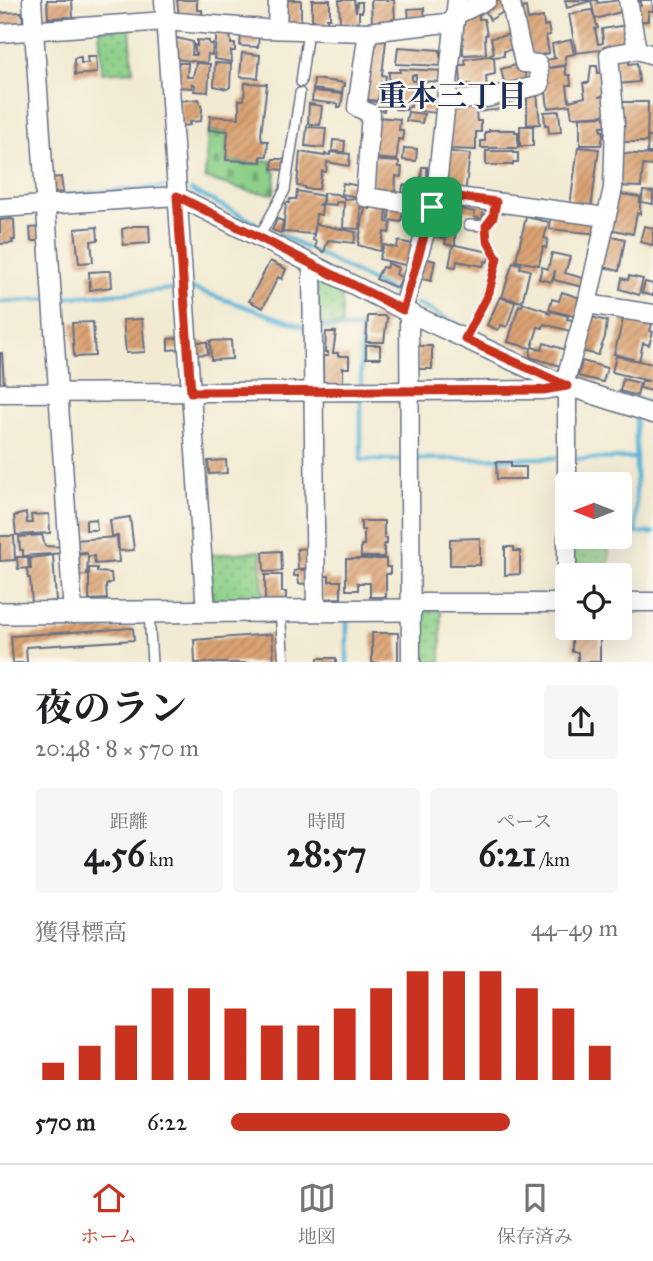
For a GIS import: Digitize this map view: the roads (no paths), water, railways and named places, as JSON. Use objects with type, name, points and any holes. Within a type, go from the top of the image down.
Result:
[{"type":"street","points":[[32,0],[74,614]]},
{"type":"street","points":[[164,0],[206,612]]},
{"type":"street","points":[[277,29],[278,0]]},
{"type":"street","points":[[0,33],[165,20],[277,29],[368,32],[456,12],[486,0]]},
{"type":"street","points":[[447,101],[486,97],[540,85],[538,64],[524,64],[510,0]]},
{"type":"street","points":[[567,472],[565,386],[587,304],[612,188],[615,122],[609,55],[645,52],[628,0]]},
{"type":"street","points":[[411,662],[410,391],[406,311],[434,200],[456,12]]},
{"type":"street","points":[[368,32],[357,107],[371,114],[365,197],[496,202],[606,217]]},
{"type":"street","points":[[0,208],[177,196],[406,311],[565,386],[653,414]]},
{"type":"street","points":[[312,264],[316,611]]},
{"type":"street","points":[[587,304],[653,314]]},
{"type":"street","points":[[0,393],[543,390],[565,386]]},
{"type":"street","points":[[632,602],[653,602]]},
{"type":"street","points":[[0,613],[316,611],[555,603]]},
{"type":"lane","points":[[301,82],[308,30]]},
{"type":"lane","points":[[259,237],[285,190],[300,93]]},
{"type":"lane","points":[[465,339],[489,292],[497,258],[487,240],[486,226],[493,217],[496,202]]},
{"type":"lane","points":[[469,225],[486,226]]},
{"type":"lane","points":[[280,611],[284,662]]},
{"type":"lane","points":[[149,613],[152,662]]},
{"type":"waterway","points":[[66,195],[163,187]]},
{"type":"waterway","points":[[191,190],[256,223]]},
{"type":"waterway","points":[[280,234],[306,248]]},
{"type":"waterway","points":[[313,251],[397,294]]},
{"type":"waterway","points":[[191,288],[307,328]]},
{"type":"waterway","points":[[58,298],[176,289]]},
{"type":"waterway","points":[[0,302],[47,299]]},
{"type":"waterway","points":[[417,304],[463,327]]},
{"type":"waterway","points":[[318,328],[361,328],[361,386]]},
{"type":"waterway","points":[[474,333],[498,344]]},
{"type":"waterway","points":[[361,397],[361,460],[403,460]]},
{"type":"waterway","points":[[628,397],[653,404]]},
{"type":"waterway","points":[[636,419],[636,533],[653,533]]},
{"type":"waterway","points":[[418,459],[561,458]]},
{"type":"waterway","points":[[572,459],[636,458]]},
{"type":"waterway","points":[[347,620],[347,662]]},
{"type":"district","name":"重本三丁目","points":[[452,96]]}]
